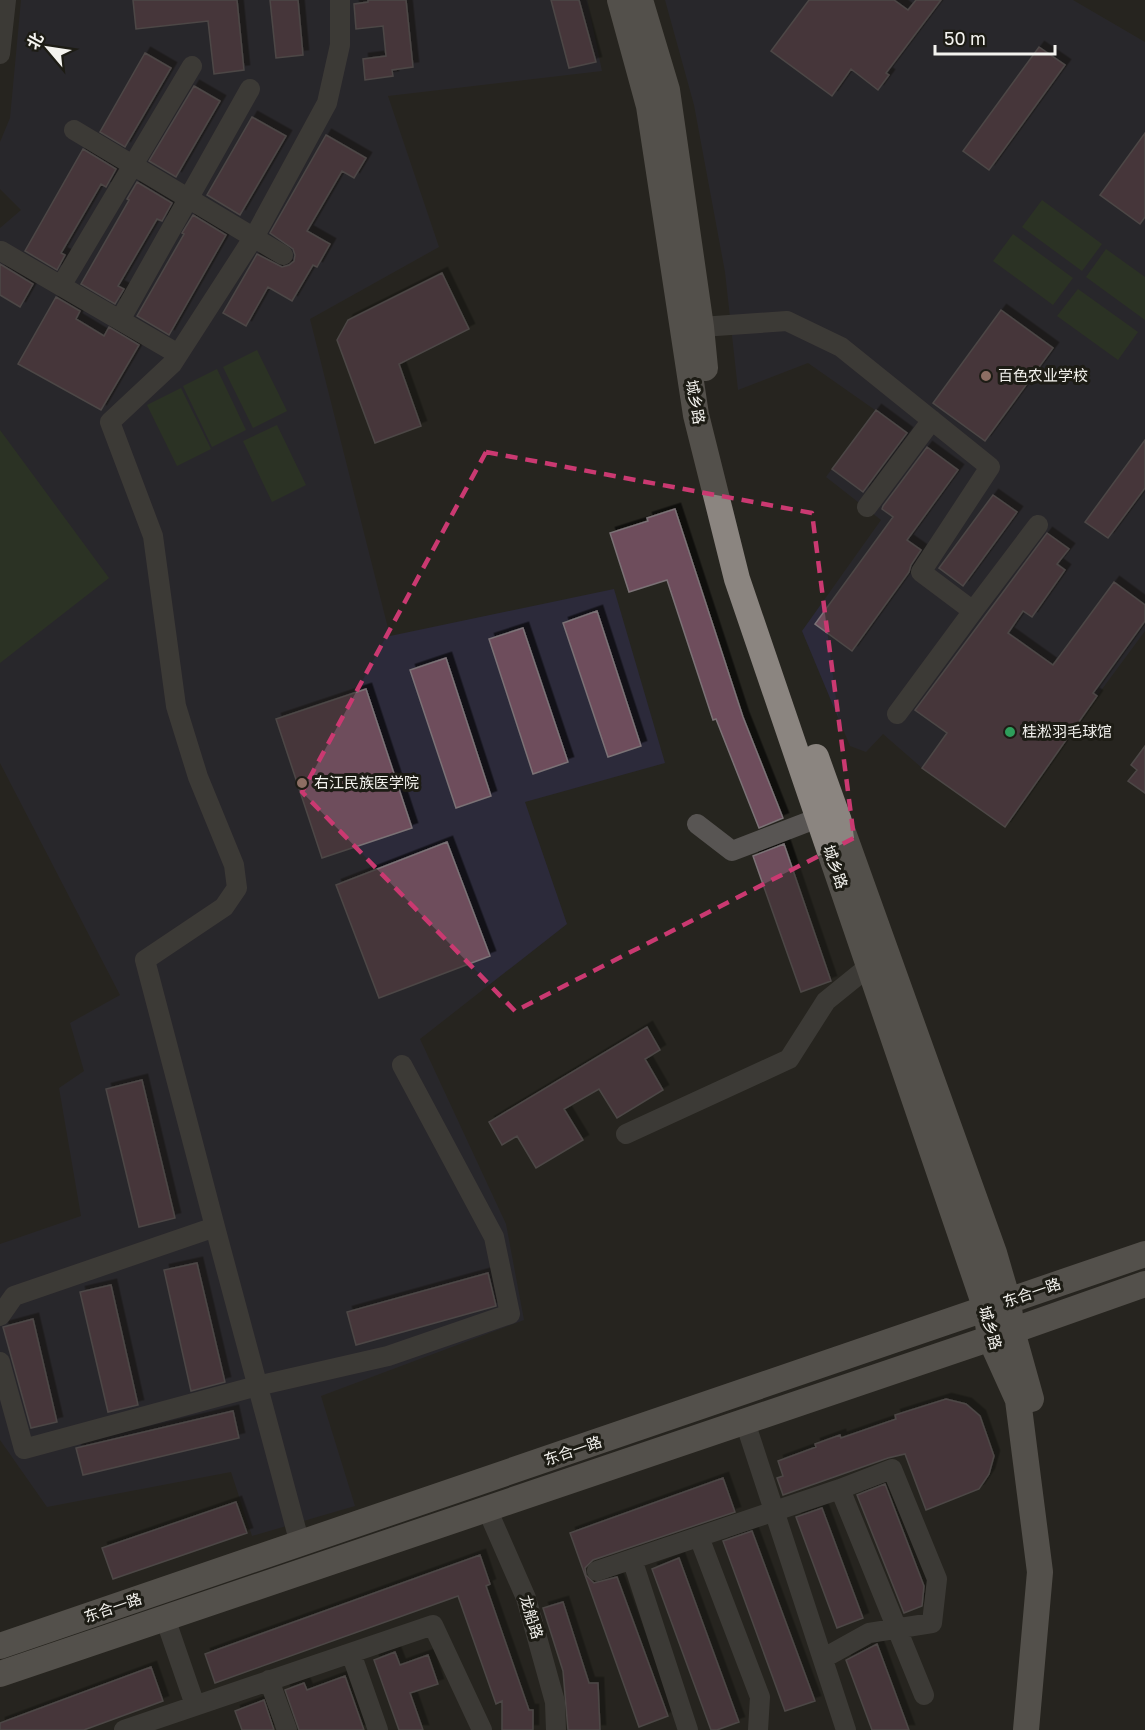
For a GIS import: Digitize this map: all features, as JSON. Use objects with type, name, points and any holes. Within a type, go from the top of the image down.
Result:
[{"type":"main road","name":"城乡路","points":[[620,0],[649,106],[710,413],[750,576],[990,1242],[1001,1335],[1018,1400],[1040,1572],[1026,1730]]},
{"type":"main road","name":"城乡路","points":[[640,0],[667,90],[693,332],[696,416],[737,579],[868,967],[997,1305]]},
{"type":"main road","name":"东合一路","points":[[0,1646],[1145,1254]]},
{"type":"main road","name":"东合一路","points":[[0,1674],[1001,1335],[1145,1284]]},
{"type":"main road","name":"城乡路","points":[[1001,1335],[1031,1397],[1053,1572],[1039,1730]]},
{"type":"street","points":[[0,54],[6,0]]},
{"type":"street","points":[[300,1544],[214,1227],[145,960],[224,907],[237,888],[234,865],[198,777],[176,706],[153,536],[110,422],[172,364],[253,237],[327,103],[340,45],[340,0]]},
{"type":"street","points":[[61,286],[192,66]]},
{"type":"street","points":[[120,320],[250,88]]},
{"type":"street","points":[[74,130],[283,255]]},
{"type":"street","points":[[1,251],[178,354]]},
{"type":"street","points":[[693,332],[787,321],[841,347],[990,467],[921,572],[973,611]]},
{"type":"street","points":[[867,507],[932,420]]},
{"type":"street","points":[[897,714],[1038,525]]},
{"type":"street","points":[[697,824],[732,851],[818,818]]},
{"type":"street","points":[[626,1134],[789,1059],[826,1001],[868,967]]},
{"type":"street","points":[[0,1362],[24,1449],[257,1386],[388,1356],[510,1314],[494,1238],[402,1065]]},
{"type":"street","points":[[0,1316],[14,1296],[214,1227]]},
{"type":"street","points":[[745,1422],[846,1730]]},
{"type":"street","points":[[597,1571],[840,1489],[892,1469],[936,1579],[932,1623],[868,1634],[824,1658]]},
{"type":"street","points":[[840,1489],[924,1695]]},
{"type":"street","name":"龙船路","points":[[487,1509],[526,1598],[555,1702],[556,1730]]},
{"type":"street","points":[[699,1536],[760,1697],[758,1730]]},
{"type":"street","points":[[632,1559],[688,1730]]},
{"type":"street","points":[[165,1618],[195,1705]]},
{"type":"street","points":[[124,1730],[434,1625],[482,1730]]},
{"type":"street","points":[[351,1653],[378,1730]]},
{"type":"street","points":[[269,1680],[287,1730]]},
{"type":"highlighted area","points":[[486,452],[812,513],[854,838],[515,1011],[302,792]]},
{"type":"shaded area","name":"右江民族医学院","points":[[21,0],[587,0],[602,71],[388,96],[439,247],[310,319],[390,636],[614,589],[665,763],[525,802],[567,924],[420,1039],[506,1224],[524,1320],[321,1396],[355,1506],[252,1536],[231,1472],[47,1507],[0,1440],[0,1244],[81,1216],[59,1088],[84,1071],[70,1023],[120,995],[0,763],[0,228],[21,210],[0,189],[0,142],[10,118]]},
{"type":"shaded area","name":"百色农业学校","points":[[665,0],[1073,0],[1145,42],[1145,631],[1097,696],[1015,638],[922,768],[883,734],[866,752],[850,746],[802,631],[881,520],[826,477],[875,410],[808,363],[738,390],[725,272],[694,105]]},
{"type":"green space","points":[[1042,200],[1102,244],[1082,271],[1022,227]]},
{"type":"green space","points":[[1013,234],[1073,278],[1053,305],[993,261]]},
{"type":"green space","points":[[1106,249],[1145,277],[1145,320],[1086,277]]},
{"type":"green space","points":[[1078,289],[1138,332],[1118,360],[1057,316]]},
{"type":"green space","points":[[257,350],[287,411],[253,428],[223,367]]},
{"type":"green space","points":[[217,369],[246,430],[212,447],[183,386]]},
{"type":"green space","points":[[181,388],[211,449],[177,466],[147,405]]},
{"type":"green space","points":[[277,425],[306,485],[272,502],[243,441]]},
{"type":"green space","points":[[0,430],[109,578],[0,663]]},
{"type":"building","points":[[133,0],[237,0],[244,70],[214,74],[208,21],[136,29]]},
{"type":"building","points":[[270,0],[298,0],[303,55],[276,58]]},
{"type":"building","points":[[368,0],[406,0],[413,67],[392,70],[393,76],[365,80],[363,59],[386,56],[383,26],[356,29],[354,4],[368,2]]},
{"type":"building","points":[[551,0],[579,0],[596,62],[569,68]]},
{"type":"building","points":[[809,0],[894,0],[908,10],[916,0],[941,0],[886,73],[889,75],[878,90],[851,69],[832,96],[771,51]]},
{"type":"building","points":[[1039,47],[1065,65],[989,170],[963,151]]},
{"type":"building","points":[[145,53],[171,68],[125,147],[100,132]]},
{"type":"building","points":[[194,86],[220,101],[176,177],[149,161]]},
{"type":"building","points":[[252,117],[286,136],[240,215],[207,195]]},
{"type":"building","points":[[1145,133],[1145,217],[1140,224],[1100,195]]},
{"type":"building","points":[[326,135],[366,158],[354,178],[342,171],[307,231],[330,244],[317,267],[313,265],[292,301],[268,287],[246,326],[223,313],[257,254],[282,267],[294,261],[293,249],[270,233]]},
{"type":"building","points":[[83,149],[116,169],[106,187],[101,184],[61,253],[65,255],[57,270],[25,251]]},
{"type":"building","points":[[137,182],[172,203],[162,221],[157,219],[118,286],[124,289],[115,304],[81,284]]},
{"type":"building","points":[[193,215],[226,235],[169,335],[137,316]]},
{"type":"building","points":[[0,264],[33,284],[20,307],[0,295]]},
{"type":"building","points":[[442,273],[469,329],[399,364],[421,426],[375,443],[337,340],[348,320]]},
{"type":"building","points":[[56,297],[80,311],[76,319],[104,336],[109,327],[139,345],[101,410],[18,364]]},
{"type":"building","points":[[1001,310],[1053,348],[985,441],[933,403]]},
{"type":"building","points":[[876,410],[907,433],[863,492],[832,469]]},
{"type":"building","points":[[1145,440],[1145,488],[1108,538],[1085,522]]},
{"type":"building","points":[[927,447],[958,470],[907,540],[921,550],[909,572],[852,651],[815,624],[893,517],[882,509],[883,506]]},
{"type":"building","points":[[993,495],[1017,512],[963,586],[939,568]]},
{"type":"building","points":[[675,509],[743,717],[783,818],[759,828],[716,719],[713,720],[667,580],[629,592],[610,533],[648,521],[647,518]]},
{"type":"building","points":[[1047,533],[1069,549],[1057,564],[1065,570],[1032,617],[1023,611],[1008,633],[1053,665],[1114,582],[1145,605],[1145,621],[1093,693],[1097,696],[1005,827],[922,768],[947,733],[915,710]]},
{"type":"building","points":[[597,611],[641,746],[608,757],[563,623]]},
{"type":"building","points":[[523,628],[568,762],[533,774],[489,639]]},
{"type":"building","points":[[446,658],[491,796],[456,808],[410,670]]},
{"type":"building","points":[[366,689],[412,828],[322,858],[276,719]]},
{"type":"building","points":[[1145,746],[1145,793],[1128,781],[1137,770],[1131,765]]},
{"type":"building","points":[[447,842],[490,956],[379,998],[336,885]]},
{"type":"building","points":[[784,844],[831,981],[801,992],[753,856]]},
{"type":"building","points":[[647,1027],[660,1050],[645,1059],[663,1090],[617,1118],[599,1089],[564,1109],[583,1140],[536,1168],[517,1136],[502,1145],[489,1122]]},
{"type":"building","points":[[142,1080],[175,1218],[139,1227],[106,1089]]},
{"type":"building","points":[[197,1263],[225,1382],[191,1391],[164,1270]]},
{"type":"building","points":[[488,1273],[496,1306],[356,1345],[347,1312]]},
{"type":"building","points":[[111,1285],[138,1405],[108,1412],[80,1292]]},
{"type":"building","points":[[33,1319],[57,1422],[31,1428],[3,1327]]},
{"type":"building","points":[[946,1399],[966,1404],[980,1416],[994,1456],[989,1474],[979,1489],[926,1510],[905,1454],[783,1495],[777,1478],[783,1476],[778,1461],[816,1447],[815,1444],[840,1435],[841,1438],[896,1419],[895,1415]]},
{"type":"building","points":[[233,1411],[239,1438],[83,1475],[76,1448]]},
{"type":"building","points":[[723,1478],[735,1512],[593,1560],[585,1568],[586,1575],[594,1583],[617,1577],[668,1716],[639,1727],[570,1533]]},
{"type":"building","points":[[885,1484],[924,1586],[922,1606],[904,1613],[857,1495]]},
{"type":"building","points":[[236,1502],[247,1533],[113,1579],[102,1548]]},
{"type":"building","points":[[822,1508],[863,1618],[837,1628],[796,1517]]},
{"type":"building","points":[[752,1531],[815,1701],[785,1711],[723,1541]]},
{"type":"building","points":[[480,1555],[490,1584],[486,1586],[529,1710],[533,1710],[533,1730],[502,1730],[502,1701],[496,1704],[458,1596],[215,1683],[205,1654]]},
{"type":"building","points":[[679,1558],[739,1722],[717,1730],[711,1730],[652,1569]]},
{"type":"building","points":[[563,1602],[589,1683],[598,1683],[600,1730],[568,1730],[563,1671],[543,1608]]},
{"type":"building","points":[[877,1644],[909,1730],[872,1730],[846,1660]]},
{"type":"building","points":[[395,1652],[400,1665],[428,1655],[438,1684],[410,1693],[423,1730],[399,1730],[374,1660]]},
{"type":"building","points":[[151,1667],[163,1701],[84,1730],[0,1730],[0,1723]]},
{"type":"building","points":[[345,1676],[364,1730],[299,1730],[285,1690],[304,1683],[307,1690]]},
{"type":"building","points":[[264,1700],[274,1730],[242,1730],[235,1711]]},
{"type":"place","name":"百色农业学校","points":[[986,376]]},
{"type":"place","name":"桂淞羽毛球馆","points":[[1010,732]]},
{"type":"place","name":"右江民族医学院","points":[[302,783]]}]
